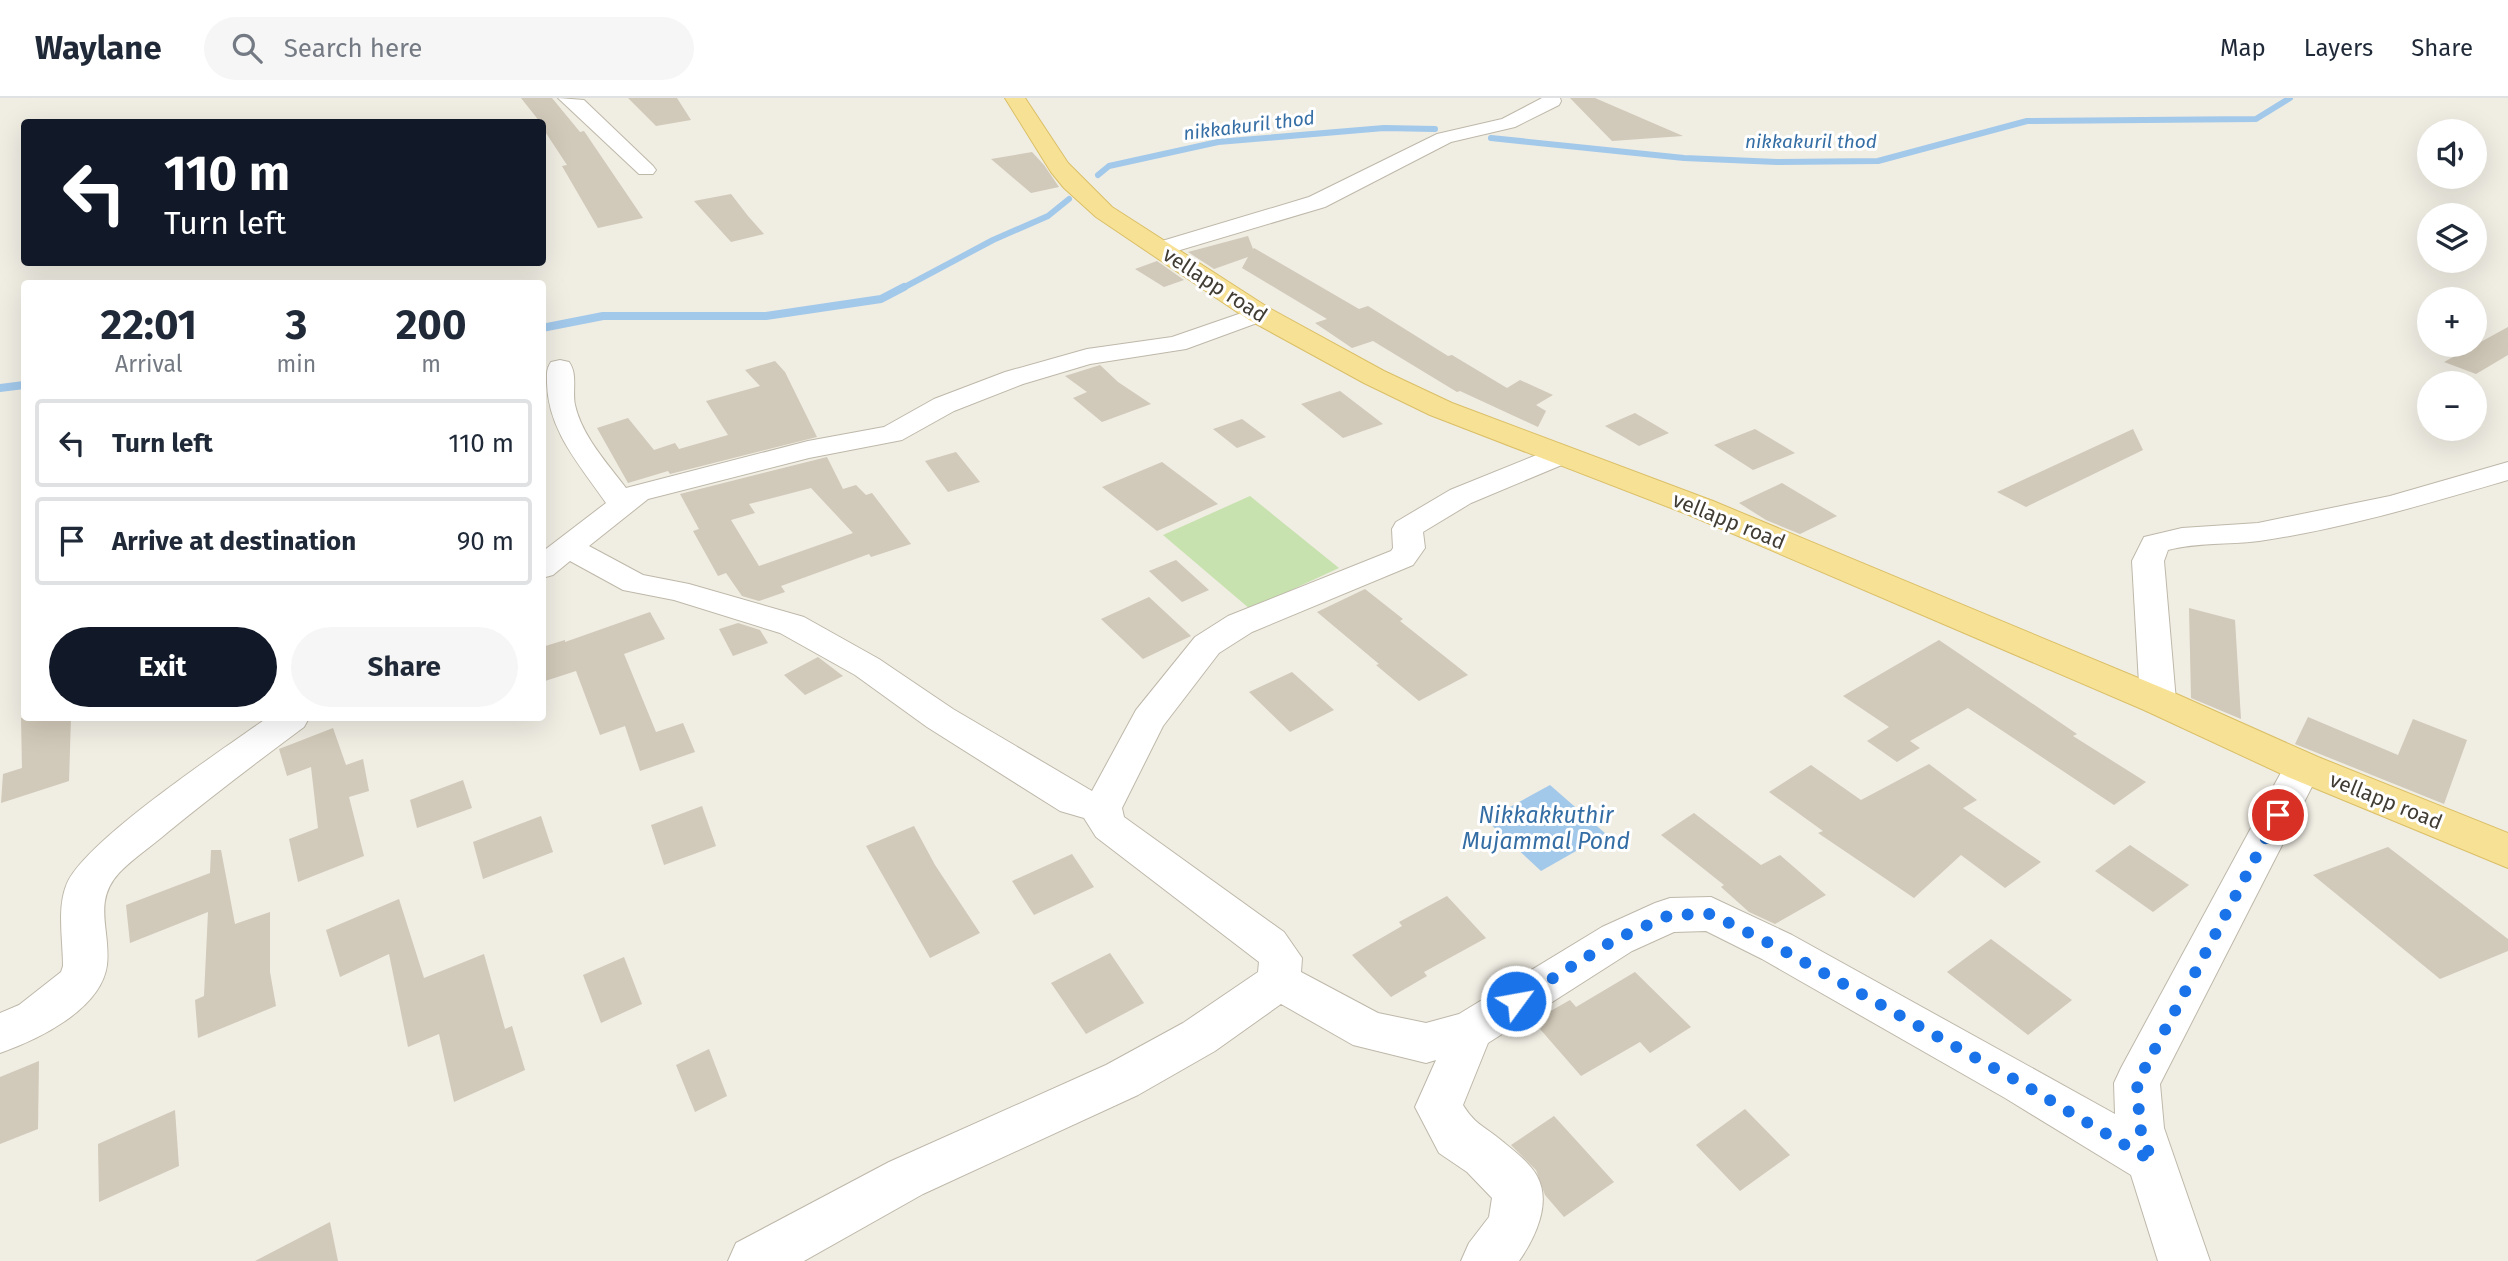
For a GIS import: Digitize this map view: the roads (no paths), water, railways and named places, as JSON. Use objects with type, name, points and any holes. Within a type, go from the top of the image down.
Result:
[{"type":"main road","name":"vellapp road","points":[[1015,98],[1033,130],[1072,183],[1104,212],[1259,314],[1313,346],[1430,404],[1559,456],[1701,508],[2508,851]]},
{"type":"street","points":[[567,98],[577,104],[646,170]]},
{"type":"street","points":[[1160,249],[1317,202],[1444,138],[1508,122],[1545,106],[1552,101],[1551,98]]},
{"type":"street","points":[[556,558],[621,503],[638,493],[687,479],[892,434],[944,405],[1014,378],[1087,357],[1177,344],[1259,314]]},
{"type":"street","points":[[560,368],[561,404],[570,430],[621,503]]},
{"type":"street","points":[[754,1261],[906,1178],[1122,1080],[1199,1037],[1279,981],[1282,958],[1269,944],[1110,827],[1104,819],[1103,808],[1122,767],[1149,719],[1207,645],[1240,624],[1402,558],[1409,548],[1407,529],[1420,519],[1483,488],[1559,456]]},
{"type":"street","points":[[2158,701],[2148,561],[2155,544],[2182,537],[2258,532],[2395,504],[2508,471]]},
{"type":"street","points":[[556,558],[634,583],[678,591],[792,625],[867,667],[940,718],[1074,800],[1103,808]]},
{"type":"street","points":[[0,1034],[35,1018],[78,984],[85,966],[83,904],[86,886],[105,862],[195,789],[287,721]]},
{"type":"street","points":[[2189,1258],[2140,1128],[2137,1083],[2303,766]]},
{"type":"street","points":[[1279,981],[1369,1031],[1426,1043],[1471,1030],[1616,939],[1670,915],[1711,914],[1777,947],[2009,1076],[2152,1161]]},
{"type":"street","points":[[1471,1030],[1439,1107],[1456,1137],[1484,1156],[1518,1190],[1513,1227],[1487,1261]]},
{"type":"water","name":"Nikkakkuthir Mujammal Pond","points":[[1550,785],[1606,834],[1541,871],[1486,820]]},
{"type":"waterway","name":"nikkakuril thod","points":[[1491,138],[1684,158],[1777,162],[1878,161],[2027,121],[2256,119],[2290,98]]},
{"type":"waterway","name":"nikkakuril thod","points":[[1098,175],[1109,166],[1218,142],[1384,128],[1435,129]]},
{"type":"waterway","points":[[901,289],[993,240],[1048,216],[1069,199]]},
{"type":"waterway","points":[[546,327],[603,316],[766,316],[881,299],[904,287]]},
{"type":"waterway","points":[[0,388],[21,385]]}]
